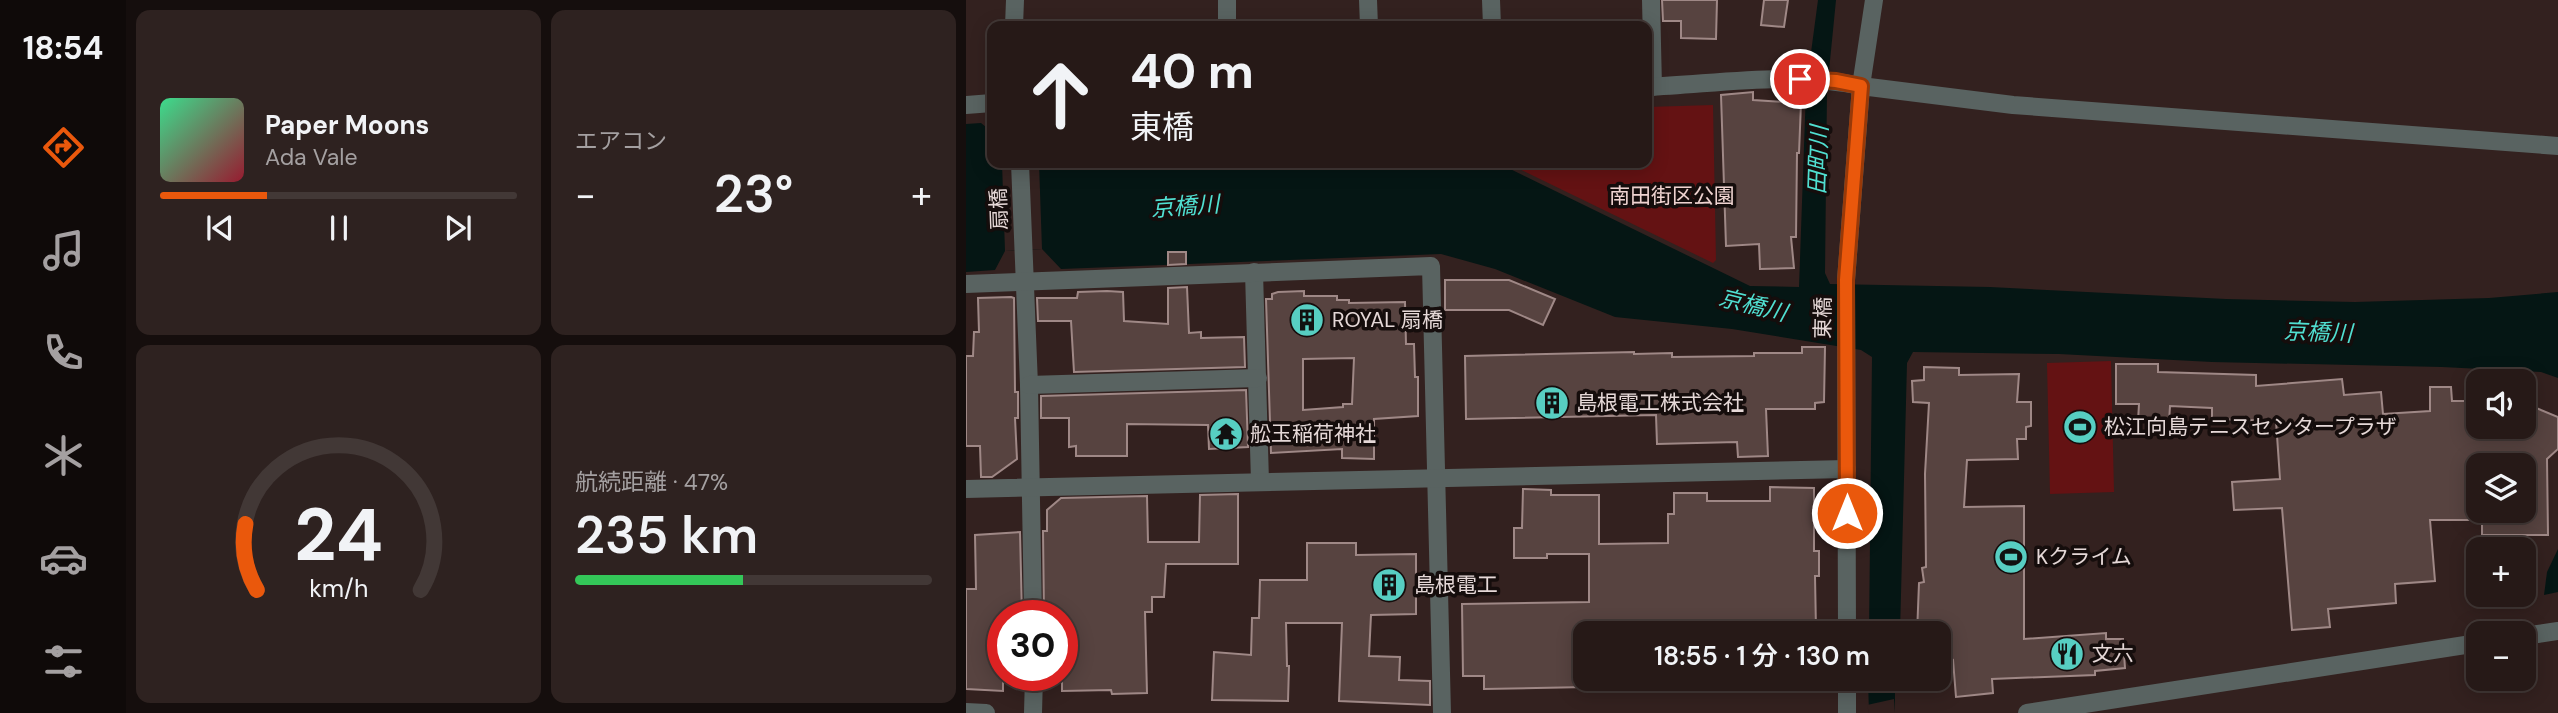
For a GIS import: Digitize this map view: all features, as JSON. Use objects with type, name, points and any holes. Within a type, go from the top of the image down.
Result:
[{"type":"street","points":[[1014,21],[1015,0]]},
{"type":"street","points":[[1227,0],[1227,21]]},
{"type":"street","points":[[1368,0],[1369,21]]},
{"type":"street","points":[[1491,0],[1492,21]]},
{"type":"street","points":[[1651,0],[1651,21]]},
{"type":"street","name":"東橋","points":[[1847,621],[1846,280],[1861,86],[1874,0]]},
{"type":"street","points":[[1652,87],[1800,79],[1836,81],[2013,105],[2558,146]]},
{"type":"street","points":[[966,105],[987,103]]},
{"type":"street","name":"扇橋","points":[[1020,168],[1029,385],[1033,600]]},
{"type":"street","points":[[966,284],[1431,266],[1442,713]]},
{"type":"street","points":[[1254,272],[1261,482]]},
{"type":"street","points":[[1029,385],[1258,378]]},
{"type":"street","points":[[966,489],[1847,469]]},
{"type":"street","points":[[2027,713],[2466,645]]},
{"type":"street","points":[[1033,713],[1034,691]]},
{"type":"street","points":[[1847,691],[1847,713]]},
{"type":"street","points":[[966,712],[986,713]]},
{"type":"green space","name":"南田街区公園","points":[[1713,105],[1716,260],[1713,263],[1517,168],[1652,168],[1652,107]]},
{"type":"green space","name":"松江向島テニスセンタープラザ","points":[[2111,361],[2114,492],[2050,494],[2047,363]]},
{"type":"water","points":[[1818,0],[1836,0],[1827,91],[1825,273],[1830,284],[1990,287],[2226,299],[2355,302],[2489,298],[2558,292],[2558,378],[2536,372],[2536,369],[1913,352],[1907,363],[1900,621],[1869,621],[1872,357],[1861,350],[1732,329],[1615,317],[1495,269],[1441,254],[1061,269],[1042,249],[1005,251],[995,270],[966,272],[966,124],[981,123],[987,128],[987,168],[1508,168],[1750,286],[1799,287],[1806,90]]},
{"type":"water","points":[[2558,549],[2558,592],[2544,595],[2547,572]]},
{"type":"water","points":[[1868,691],[1895,691],[1895,713],[1869,713]]},
{"type":"pier","points":[[1002,168],[1039,168],[1042,249],[1005,251]]},
{"type":"pier","points":[[1894,699],[1895,713],[1869,713],[1867,705]]},
{"type":"building","points":[[1662,0],[1717,0],[1716,39],[1681,38],[1681,21],[1663,21]]},
{"type":"building","points":[[1764,0],[1788,0],[1784,27],[1761,25]]},
{"type":"building","points":[[1753,92],[1753,100],[1801,103],[1797,153],[1796,237],[1791,237],[1794,268],[1760,269],[1759,244],[1726,246],[1721,95]]},
{"type":"building","points":[[1168,252],[1186,252],[1186,264],[1168,265]]},
{"type":"building","points":[[1445,280],[1509,280],[1555,299],[1543,325],[1509,310],[1445,310]]},
{"type":"building","points":[[1187,287],[1189,333],[1201,332],[1201,338],[1244,337],[1245,367],[1074,372],[1071,321],[1038,321],[1037,298],[1077,298],[1078,292],[1107,291],[1123,292],[1124,321],[1168,324],[1168,288]]},
{"type":"building","points":[[1304,291],[1304,296],[1337,296],[1337,300],[1349,300],[1349,303],[1405,302],[1406,344],[1414,344],[1415,377],[1418,377],[1418,416],[1374,419],[1374,459],[1342,458],[1342,449],[1271,453],[1266,299],[1272,299],[1272,294]],"holes":[[[1354,358],[1352,404],[1303,410],[1303,359]]]},
{"type":"building","points":[[978,298],[1014,298],[1015,392],[1018,392],[1018,418],[1015,418],[1017,459],[992,477],[981,477],[980,446],[966,446],[966,356],[973,356],[974,332],[979,332]]},
{"type":"building","name":"島根電工株式会社","points":[[1802,347],[1825,347],[1824,402],[1815,403],[1815,409],[1766,409],[1768,456],[1738,457],[1737,442],[1657,444],[1656,415],[1466,419],[1465,356],[1634,352],[1672,353],[1672,357],[1754,356],[1754,353],[1802,353]]},
{"type":"building","points":[[2116,364],[2158,364],[2158,372],[2256,375],[2256,386],[2342,379],[2344,395],[2381,392],[2383,414],[2430,411],[2430,387],[2451,387],[2452,401],[2466,401],[2466,439],[2536,439],[2536,408],[2558,417],[2558,449],[2547,459],[2548,535],[2482,535],[2482,523],[2536,523],[2536,453],[2466,453],[2466,520],[2430,520],[2435,581],[2395,584],[2396,603],[2328,609],[2330,627],[2292,630],[2282,508],[2234,510],[2232,482],[2280,479],[2276,421],[2212,419],[2212,408],[2170,406],[2169,422],[2138,421],[2139,404],[2116,404]]},
{"type":"building","points":[[1924,367],[1959,368],[1959,375],[2019,374],[2017,402],[2031,402],[2031,426],[2026,427],[2026,439],[2017,439],[2018,459],[1967,460],[1964,507],[2024,506],[2024,639],[2106,633],[2106,639],[2123,639],[2125,668],[2095,671],[2095,675],[1992,679],[1993,693],[1956,697],[1951,660],[1951,621],[1918,621],[1919,583],[1924,582],[1922,568],[1926,567],[1925,474],[1929,403],[1913,402],[1912,381],[1924,380]]},
{"type":"building","points":[[1246,390],[1248,447],[1209,449],[1208,425],[1127,424],[1127,456],[1076,456],[1076,446],[1069,447],[1069,418],[1041,418],[1041,396]]},
{"type":"building","points":[[1770,487],[1814,488],[1814,551],[1819,551],[1819,576],[1815,576],[1816,621],[1573,621],[1573,687],[1484,689],[1484,676],[1463,676],[1462,604],[1589,602],[1589,554],[1547,554],[1547,558],[1514,558],[1514,528],[1522,528],[1523,489],[1551,490],[1551,495],[1599,495],[1599,544],[1668,543],[1668,514],[1674,514],[1674,493],[1707,493],[1707,501],[1770,501]]},
{"type":"building","points":[[1238,494],[1238,564],[1166,564],[1164,597],[1152,597],[1152,612],[1145,612],[1147,693],[1112,694],[1111,690],[1078,691],[1078,600],[1044,600],[1043,531],[1047,531],[1047,510],[1061,498],[1147,496],[1148,542],[1199,542],[1200,495]]},
{"type":"building","points":[[1020,532],[1022,600],[987,600],[987,690],[966,689],[966,589],[976,589],[975,535]]},
{"type":"building","points":[[1307,543],[1356,543],[1356,555],[1416,554],[1416,614],[1371,615],[1369,656],[1400,657],[1399,680],[1430,681],[1430,705],[1339,701],[1342,623],[1286,623],[1288,701],[1212,700],[1214,652],[1251,655],[1252,618],[1259,618],[1260,580],[1307,580]]},
{"type":"place","name":"ROYAL 扇橋","points":[[1307,320]]},
{"type":"place","name":"島根電工株式会社","points":[[1552,403]]},
{"type":"place","name":"松江向島テニスセンタープラザ","points":[[2080,427]]},
{"type":"place","name":"舩玉稲荷神社","points":[[1226,434]]},
{"type":"place","name":"Kクライム","points":[[2011,557]]},
{"type":"place","name":"島根電工","points":[[1389,585]]},
{"type":"place","name":"文六","points":[[2067,654]]},
{"type":"route","points":[[1800,79],[1836,81],[1861,86],[1846,280],[1847,513]]},
{"type":"water label","name":"田町川","points":[[1818,160]]},
{"type":"water label","name":"京橋川","points":[[1185,206]]},
{"type":"water label","name":"京橋川","points":[[1753,305]]},
{"type":"water label","name":"京橋川","points":[[2318,332]]}]
